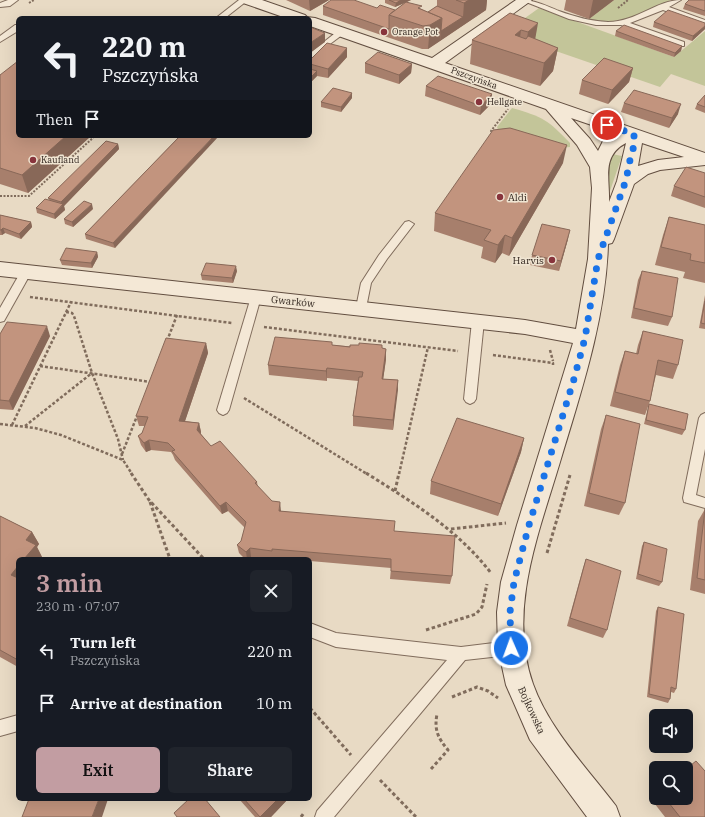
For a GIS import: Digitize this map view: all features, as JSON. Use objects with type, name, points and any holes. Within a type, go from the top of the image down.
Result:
[{"type":"street","points":[[248,0],[294,16]]},
{"type":"street","points":[[434,64],[525,0]]},
{"type":"street","name":"Pszczyńska","points":[[312,22],[705,160]]},
{"type":"street","points":[[552,106],[584,143],[599,167]]},
{"type":"street","name":"Bojkowska","points":[[598,259],[626,180],[634,146],[634,134],[609,145],[599,167],[601,188],[598,259],[585,338],[568,401],[529,525],[514,582],[510,612],[511,648],[520,685],[540,730],[605,817]]},
{"type":"street","points":[[626,180],[642,170],[658,165],[705,160]]},
{"type":"street","name":"Gwarków","points":[[0,268],[525,327],[585,338]]},
{"type":"lane","points":[[0,5],[7,4],[14,0]]},
{"type":"lane","points":[[223,16],[244,0]]},
{"type":"lane","points":[[525,0],[578,19],[605,24],[622,23],[677,0]]},
{"type":"lane","points":[[662,7],[705,23]]},
{"type":"lane","points":[[622,23],[681,44]]},
{"type":"lane","points":[[0,40],[16,28]]},
{"type":"lane","points":[[312,55],[342,32]]},
{"type":"lane","points":[[361,308],[366,283],[383,257],[409,224]]},
{"type":"lane","points":[[0,318],[27,272]]},
{"type":"lane","points":[[223,410],[256,297]]},
{"type":"lane","points":[[470,399],[478,322]]},
{"type":"lane","points":[[705,418],[689,498],[705,503]]},
{"type":"lane","points":[[312,631],[336,640],[461,654],[511,648]]},
{"type":"lane","points":[[323,817],[461,654]]},
{"type":"lane","points":[[0,728],[16,724]]},
{"type":"path","points":[[498,134],[491,131],[512,104]]},
{"type":"path","points":[[0,196],[29,196],[93,138]]},
{"type":"path","points":[[14,295],[553,363],[553,369]]},
{"type":"path","points":[[12,425],[71,302]]},
{"type":"path","points":[[66,312],[72,313],[74,316],[92,373],[118,439],[123,460],[149,500],[202,557]]},
{"type":"path","points":[[166,342],[177,315]]},
{"type":"path","points":[[395,491],[428,347]]},
{"type":"path","points":[[40,366],[151,382],[153,376]]},
{"type":"path","points":[[24,426],[92,373]]},
{"type":"path","points":[[244,398],[395,491],[451,529],[482,560],[491,573]]},
{"type":"path","points":[[122,455],[139,411]]},
{"type":"path","points":[[0,424],[24,426],[67,437],[123,460]]},
{"type":"path","points":[[546,558],[571,473]]},
{"type":"path","points":[[149,500],[169,557]]},
{"type":"path","points":[[504,530],[509,516]]},
{"type":"path","points":[[451,529],[506,523]]},
{"type":"path","points":[[423,631],[476,614],[482,607],[493,567]]},
{"type":"path","points":[[448,701],[453,696],[477,687],[488,691],[498,698]]},
{"type":"path","points":[[312,710],[356,760],[366,766],[416,817]]},
{"type":"path","points":[[431,769],[448,750],[437,737],[434,727],[437,710]]},
{"type":"green space","points":[[614,0],[671,0],[641,14],[622,20],[601,21],[589,19]]},
{"type":"green space","points":[[539,8],[674,57],[705,31],[705,86],[671,74],[660,87],[504,33]]},
{"type":"green space","points":[[512,108],[531,114],[550,124],[570,143],[570,147],[560,148],[499,132],[497,127]]},
{"type":"green space","points":[[612,154],[622,156],[610,191],[608,190],[606,171]]},
{"type":"building","points":[[331,0],[354,0],[377,8],[380,5],[395,10],[389,15],[389,29],[323,6]]},
{"type":"building","points":[[389,0],[401,0],[396,3]]},
{"type":"building","points":[[456,0],[469,0],[464,3]]},
{"type":"building","points":[[689,0],[705,0],[705,11],[685,4]]},
{"type":"building","points":[[406,2],[422,6],[418,8],[442,18],[430,25],[423,26],[389,15]]},
{"type":"building","points":[[437,6],[463,17],[441,31],[442,18],[428,12]]},
{"type":"building","points":[[668,10],[705,23],[705,26],[693,36],[654,22]]},
{"type":"building","points":[[510,13],[538,23],[528,32],[521,30],[515,35],[526,39],[528,36],[558,48],[544,63],[472,40]]},
{"type":"building","points":[[624,25],[682,46],[675,53],[616,31]]},
{"type":"building","points":[[312,28],[325,33],[312,42]]},
{"type":"building","points":[[327,43],[347,48],[328,69],[312,65],[312,58]]},
{"type":"building","points":[[378,52],[412,64],[399,75],[365,63]]},
{"type":"building","points":[[604,58],[633,68],[612,90],[582,80]]},
{"type":"building","points":[[16,63],[16,138],[64,138],[22,175],[0,168],[0,75]]},
{"type":"building","points":[[312,70],[317,71],[312,76]]},
{"type":"building","points":[[438,76],[492,94],[481,106],[426,86]]},
{"type":"building","points":[[333,88],[352,93],[341,107],[321,102]]},
{"type":"building","points":[[634,90],[681,104],[672,118],[624,103]]},
{"type":"building","points":[[705,95],[705,107],[697,104]]},
{"type":"building","name":"Aldi","points":[[510,128],[567,145],[512,238],[505,235],[498,245],[484,240],[491,230],[435,213],[493,130]]},
{"type":"building","points":[[178,138],[212,138],[113,243],[85,234]]},
{"type":"building","points":[[106,141],[118,144],[61,202],[48,198]]},
{"type":"building","points":[[686,167],[705,173],[705,197],[674,186]]},
{"type":"building","points":[[45,199],[63,204],[54,214],[36,208]]},
{"type":"building","points":[[84,201],[92,204],[72,222],[64,219]]},
{"type":"building","points":[[0,215],[31,222],[19,234],[3,228],[0,230]]},
{"type":"building","points":[[669,217],[705,225],[705,263],[690,260],[691,254],[661,247]]},
{"type":"building","points":[[542,224],[570,230],[561,261],[532,255]]},
{"type":"building","points":[[66,248],[97,252],[91,263],[60,260]]},
{"type":"building","points":[[206,263],[236,266],[232,278],[201,275]]},
{"type":"building","points":[[642,271],[678,278],[672,317],[634,308]]},
{"type":"building","points":[[705,301],[705,324],[701,323]]},
{"type":"building","points":[[7,322],[47,326],[9,401],[0,400],[0,334]]},
{"type":"building","points":[[643,331],[683,340],[678,365],[658,360],[650,401],[615,392],[625,351],[638,354]]},
{"type":"building","points":[[275,337],[332,342],[332,345],[350,347],[350,345],[359,345],[359,343],[382,345],[382,348],[386,349],[382,379],[398,380],[393,420],[353,416],[359,377],[362,377],[363,372],[327,368],[326,371],[268,365]]},
{"type":"building","points":[[166,338],[206,343],[179,421],[199,423],[197,430],[211,446],[220,441],[272,501],[280,502],[279,511],[395,521],[394,531],[455,536],[452,576],[391,571],[391,559],[272,549],[272,551],[250,548],[246,552],[237,545],[241,541],[246,522],[226,502],[220,506],[172,451],[175,450],[168,443],[149,440],[144,443],[138,436],[142,433],[148,417],[136,416]]},
{"type":"building","points":[[649,404],[688,414],[685,430],[646,420]]},
{"type":"building","points":[[606,415],[640,424],[625,503],[589,493]]},
{"type":"building","points":[[457,418],[524,438],[501,504],[431,481]]},
{"type":"building","points":[[705,509],[705,580],[697,578]]},
{"type":"building","points":[[0,516],[32,532],[26,540],[36,545],[26,557],[16,557],[16,569],[11,575],[16,577],[16,659],[0,650]]},
{"type":"building","points":[[644,542],[667,549],[662,582],[638,574]]},
{"type":"building","points":[[586,559],[621,571],[607,630],[570,618]]},
{"type":"building","points":[[658,607],[684,614],[676,689],[671,687],[670,699],[649,694]]},
{"type":"building","points":[[696,761],[705,771],[705,817],[680,817],[671,805],[693,805],[693,763]]},
{"type":"building","points":[[28,801],[98,801],[92,817],[22,817]]},
{"type":"building","points":[[187,801],[207,801],[220,817],[177,817],[174,813]]},
{"type":"building","points":[[246,801],[276,801],[260,817]]},
{"type":"place","name":"Orange Pot","points":[[384,32]]},
{"type":"place","name":"Hellgate","points":[[479,102]]},
{"type":"place","name":"Kaufland","points":[[33,160]]},
{"type":"place","name":"Aldi","points":[[500,197]]},
{"type":"place","name":"Harvis","points":[[552,260]]},
{"type":"route","points":[[511,648],[510,612],[514,582],[529,525],[574,379],[585,338],[598,259],[626,180],[634,146],[634,134],[607,125]]}]
